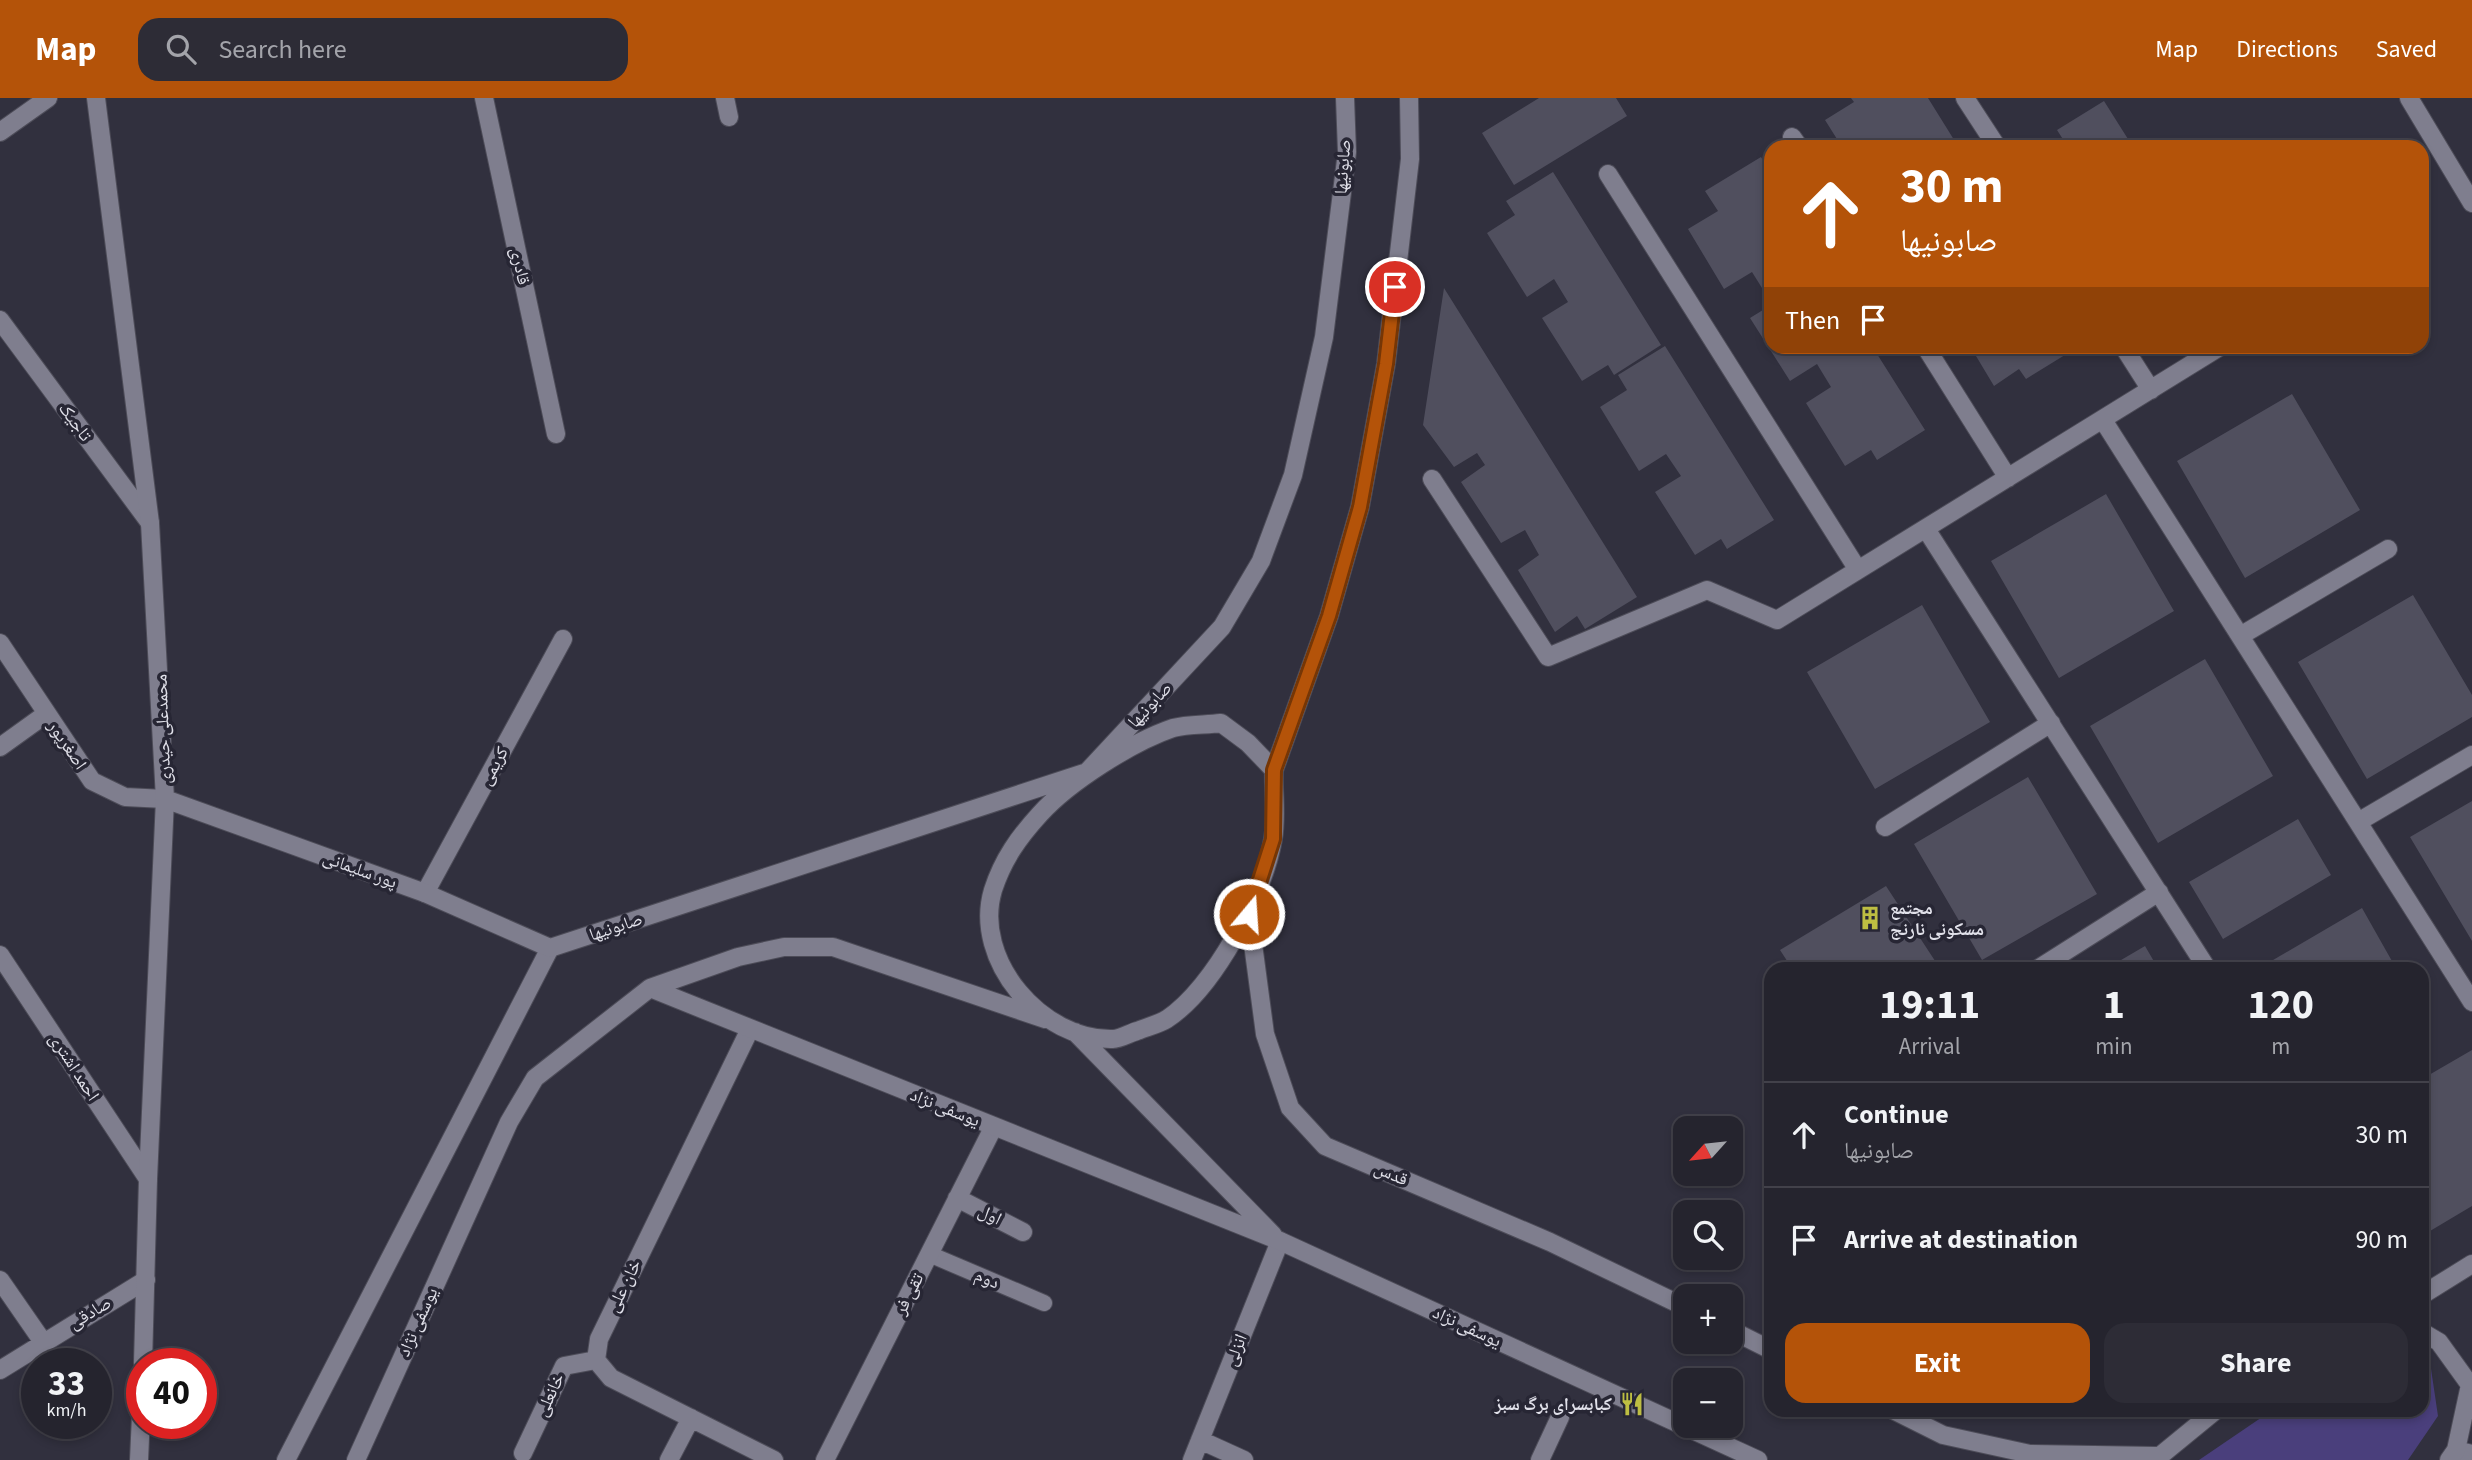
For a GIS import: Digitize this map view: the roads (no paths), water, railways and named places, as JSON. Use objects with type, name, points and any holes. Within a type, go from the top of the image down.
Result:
[{"type":"street","points":[[0,132],[48,98]]},
{"type":"street","name":"محمدعلی حیدری","points":[[96,98],[150,523],[166,799],[148,1180],[144,1348]]},
{"type":"street","name":"قادری","points":[[484,98],[556,434]]},
{"type":"street","points":[[725,98],[729,117]]},
{"type":"street","name":"صابونیها","points":[[550,948],[1087,772],[1222,627],[1261,561],[1293,474],[1324,337],[1347,152],[1345,98]]},
{"type":"street","points":[[650,988],[738,957],[784,947],[833,947],[1075,1032],[1114,1040],[1167,1019],[1202,986],[1249,914],[1273,839],[1274,770],[1329,616],[1360,507],[1390,337],[1410,159],[1409,98]]},
{"type":"street","points":[[1965,98],[1992,140]]},
{"type":"street","points":[[2409,98],[2472,203]]},
{"type":"street","points":[[1608,174],[1858,570]]},
{"type":"street","name":"تاجیک","points":[[0,320],[150,523]]},
{"type":"street","points":[[1930,354],[2008,478]]},
{"type":"street","points":[[2128,354],[2151,390]]},
{"type":"street","points":[[1432,479],[1548,657],[1707,590],[1777,620],[2208,354]]},
{"type":"street","points":[[2103,419],[2472,1002]]},
{"type":"street","points":[[1926,529],[2203,962]]},
{"type":"street","points":[[2240,636],[2388,549]]},
{"type":"street","name":"کریمی","points":[[425,893],[563,639]]},
{"type":"street","name":"اصغرپور","points":[[0,643],[92,782],[125,797],[166,799]]},
{"type":"street","points":[[0,747],[46,714]]},
{"type":"street","points":[[1050,1021],[1021,995],[999,964],[991,926],[992,892],[1012,846],[1045,809],[1087,772],[1174,728],[1221,723],[1248,743],[1274,770]]},
{"type":"street","points":[[1885,827],[2051,723]]},
{"type":"street","points":[[2358,822],[2472,755]]},
{"type":"street","name":"پور سلیمانی","points":[[166,799],[425,893],[550,948]]},
{"type":"street","points":[[2049,962],[2159,892]]},
{"type":"street","name":"قدس","points":[[1249,914],[1265,1034],[1290,1108],[1325,1146],[1550,1242],[1673,1301]]},
{"type":"street","points":[[286,1460],[550,948]]},
{"type":"street","name":"احمد اشتری","points":[[0,956],[148,1180]]},
{"type":"street","name":"یوسفی نژاد","points":[[356,1460],[509,1122],[535,1078],[650,988],[1280,1241],[1758,1460]]},
{"type":"street","name":"خان علی","points":[[596,1360],[599,1339],[750,1029]]},
{"type":"street","points":[[1075,1032],[1280,1241]]},
{"type":"street","name":"تقی فر","points":[[825,1460],[993,1128]]},
{"type":"street","name":"اول","points":[[957,1198],[1023,1232]]},
{"type":"street","name":"انزلی","points":[[1192,1460],[1280,1241]]},
{"type":"street","points":[[2429,1291],[2472,1265]]},
{"type":"street","points":[[0,1280],[43,1342]]},
{"type":"street","name":"صادقی","points":[[0,1370],[146,1280]]},
{"type":"street","points":[[1743,1336],[1764,1346]]},
{"type":"street","points":[[2429,1336],[2439,1342],[2471,1383],[2459,1455]]},
{"type":"street","points":[[596,1360],[611,1378],[774,1460]]},
{"type":"street","name":"خانعلی","points":[[523,1453],[564,1366],[596,1360]]},
{"type":"street","points":[[1540,1460],[1560,1417]]},
{"type":"street","points":[[1907,1417],[1943,1435],[2031,1454],[2156,1458],[2207,1417]]},
{"type":"street","points":[[669,1460],[691,1418]]},
{"type":"street","points":[[139,1460],[140,1439]]},
{"type":"street","points":[[1200,1440],[1244,1460]]},
{"type":"lane","name":"دوم","points":[[929,1254],[1044,1303]]},
{"type":"place","name":"مجتمع مسکونی نارنج","points":[[1870,918]]},
{"type":"place","name":"کبابسرای برگ سبز","points":[[1632,1404]]}]
